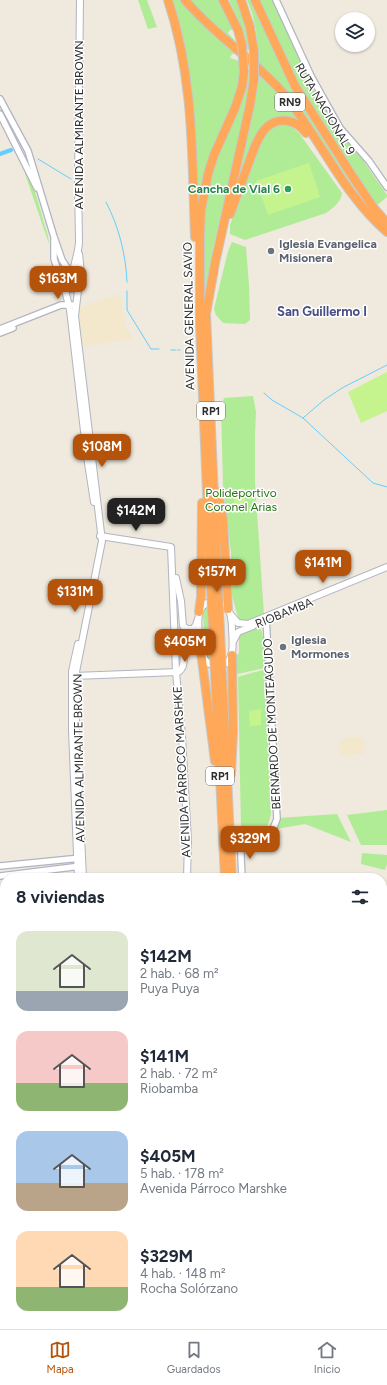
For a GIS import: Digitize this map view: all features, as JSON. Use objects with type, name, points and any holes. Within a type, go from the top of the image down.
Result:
[{"type":"highway","name":"RP1","points":[[168,0],[181,47],[188,90],[200,324]]},
{"type":"highway","name":"RUTA NACIONAL 9","points":[[185,0],[201,17],[275,83],[295,109],[339,175],[376,224],[387,232]]},
{"type":"highway","name":"AVENIDA GENERAL SAVIO","points":[[223,0],[238,30],[242,45],[244,72],[242,87],[214,155],[203,196],[200,234],[200,324],[204,430],[216,610],[225,873]]},
{"type":"highway","points":[[222,235],[250,105],[254,79],[254,52],[250,27],[241,0]]},
{"type":"highway","name":"RUTA NACIONAL 9","points":[[255,0],[295,86],[351,174],[376,211],[387,223]]},
{"type":"highway","points":[[222,235],[258,140],[264,130],[272,123],[289,121],[299,124],[332,169],[339,175]]},
{"type":"highway","name":"AVENIDA GENERAL SAVIO","points":[[214,588],[212,433],[206,314],[211,283],[222,235]]},
{"type":"highway","points":[[199,614],[201,597],[204,430]]},
{"type":"highway","points":[[212,433],[223,520],[229,610]]},
{"type":"highway","points":[[201,652],[222,820]]},
{"type":"highway","points":[[229,807],[233,753],[232,655]]},
{"type":"highway","name":"AVENIDA GENERAL SAVIO","points":[[218,675],[229,807],[232,873]]},
{"type":"main road","name":"AVENIDA ALMIRANTE BROWN","points":[[80,0],[78,180],[78,250],[80,266],[76,316],[100,536]]},
{"type":"main road","points":[[71,271],[78,250]]},
{"type":"main road","points":[[71,271],[77,274],[79,280],[76,287],[71,289],[64,286],[61,280],[62,274],[71,271]]},
{"type":"main road","name":"AVENIDA ALMIRANTE BROWN","points":[[64,286],[75,349],[87,457],[102,541],[74,676],[78,873]]},
{"type":"main road","name":"AVENIDA PÁRROCO MARSHKE","points":[[100,536],[171,547],[173,566],[176,672],[184,766],[188,840],[187,873]]},
{"type":"main road","points":[[74,676],[180,671],[183,668],[184,643],[186,639],[192,638],[196,639],[201,652],[208,663],[216,666],[226,663],[232,655],[233,644],[229,610],[222,604],[212,602],[204,605],[193,629],[189,630],[184,628],[182,601],[173,566]]},
{"type":"main road","name":"RIOBAMBA","points":[[233,644],[238,632],[266,618],[387,567]]},
{"type":"main road","name":"RIOBAMBA","points":[[229,610],[234,620],[243,625],[266,618],[387,571]]},
{"type":"main road","points":[[199,614],[201,652]]},
{"type":"main road","name":"AVENIDA ALMIRANTE BROWN","points":[[79,867],[81,873]]},
{"type":"street","points":[[276,0],[311,76],[340,128],[369,161],[387,187]]},
{"type":"street","points":[[0,99],[28,151],[62,260],[71,271]]},
{"type":"street","points":[[0,114],[40,192]]},
{"type":"street","points":[[376,224],[387,238]]},
{"type":"street","points":[[54,237],[54,259],[61,280]]},
{"type":"street","points":[[0,329],[61,305],[76,304]]},
{"type":"street","points":[[0,333],[68,305]]},
{"type":"street","name":"BERNARDO DE MONTEAGUDO","points":[[242,873],[240,836],[272,831],[277,819],[266,618]]},
{"type":"street","points":[[0,866],[79,859]]},
{"type":"street","points":[[26,873],[79,867]]},
{"type":"shaded area","points":[[120,294],[124,323],[133,339],[83,346],[79,322],[80,310],[83,306]]},
{"type":"shaded area","points":[[347,738],[364,738],[364,754],[343,755],[340,753],[340,740]]},
{"type":"green space","points":[[138,0],[147,0],[157,27],[148,29]]},
{"type":"green space","points":[[171,0],[180,0],[190,11],[238,54],[232,54],[230,58],[240,61],[239,83],[236,95],[206,169],[197,206],[195,150]]},
{"type":"green space","points":[[188,0],[220,0],[235,29],[230,30],[228,33],[238,44],[238,46],[220,32]]},
{"type":"green space","points":[[229,0],[237,0],[247,27],[251,50],[247,49],[242,28]]},
{"type":"green space","points":[[247,0],[252,0],[269,38],[373,213],[367,208],[258,63],[256,30]]},
{"type":"green space","points":[[260,0],[272,0],[317,96],[342,137],[360,156],[387,195],[387,197],[376,206],[318,119],[287,63]]},
{"type":"green space","points":[[258,72],[276,90],[300,122],[267,123],[229,206],[251,123]]},
{"type":"green space","points":[[249,74],[252,74],[249,94],[213,248],[204,295],[202,225],[214,163],[240,105]]},
{"type":"green space","points":[[280,125],[291,126],[299,133],[342,193],[336,204],[326,213],[245,240],[230,234],[230,225],[253,159],[265,133],[273,127]]},
{"type":"green space","points":[[19,156],[34,188],[49,244]]},
{"type":"green space","name":"Cancha de Vial 6","points":[[309,163],[320,197],[268,215],[256,181]]},
{"type":"green space","points":[[232,242],[246,247],[250,320],[245,324],[223,323],[216,315],[214,309],[228,251]]},
{"type":"green space","points":[[387,372],[387,411],[361,423],[348,392]]},
{"type":"green space","name":"Polideportivo Coronel Arias","points":[[253,396],[256,412],[255,483],[264,615],[244,621],[238,618],[232,595],[231,553],[223,485],[221,407],[224,398]]},
{"type":"green space","name":"Polideportivo Coronel Arias","points":[[244,488],[246,506],[235,507],[233,490]]},
{"type":"green space","points":[[208,606],[210,660],[206,657],[205,652],[203,614],[204,610]]},
{"type":"green space","points":[[258,628],[261,629],[263,639],[265,668],[237,674],[236,656],[239,653],[239,638],[241,635]]},
{"type":"green space","points":[[266,669],[271,814],[267,828],[241,828],[238,677]]},
{"type":"green space","points":[[261,709],[261,725],[250,726],[249,711]]},
{"type":"green space","points":[[387,810],[387,845],[361,845],[347,815]]},
{"type":"green space","points":[[337,814],[351,842],[305,824],[276,829],[278,818]]},
{"type":"green space","points":[[362,853],[387,855],[385,870],[361,864]]},
{"type":"waterway","points":[[0,154],[11,150]]},
{"type":"waterway","points":[[38,159],[71,179]]},
{"type":"waterway","points":[[106,202],[115,221],[121,241],[127,282]]},
{"type":"waterway","points":[[127,291],[127,310],[151,349],[159,349]]},
{"type":"waterway","points":[[171,350],[176,350]]},
{"type":"waterway","points":[[303,418],[324,400],[342,388],[387,365]]},
{"type":"waterway","points":[[264,393],[272,400],[303,418],[373,483],[387,487]]},
{"type":"place","name":"Cancha de Vial 6","points":[[288,189]]},
{"type":"place","name":"Iglesia Evangelica Misionera","points":[[271,251]]},
{"type":"place","name":"Iglesia Mormones","points":[[283,647]]},
{"type":"district","name":"San Guillermo I","points":[[322,311]]}]
